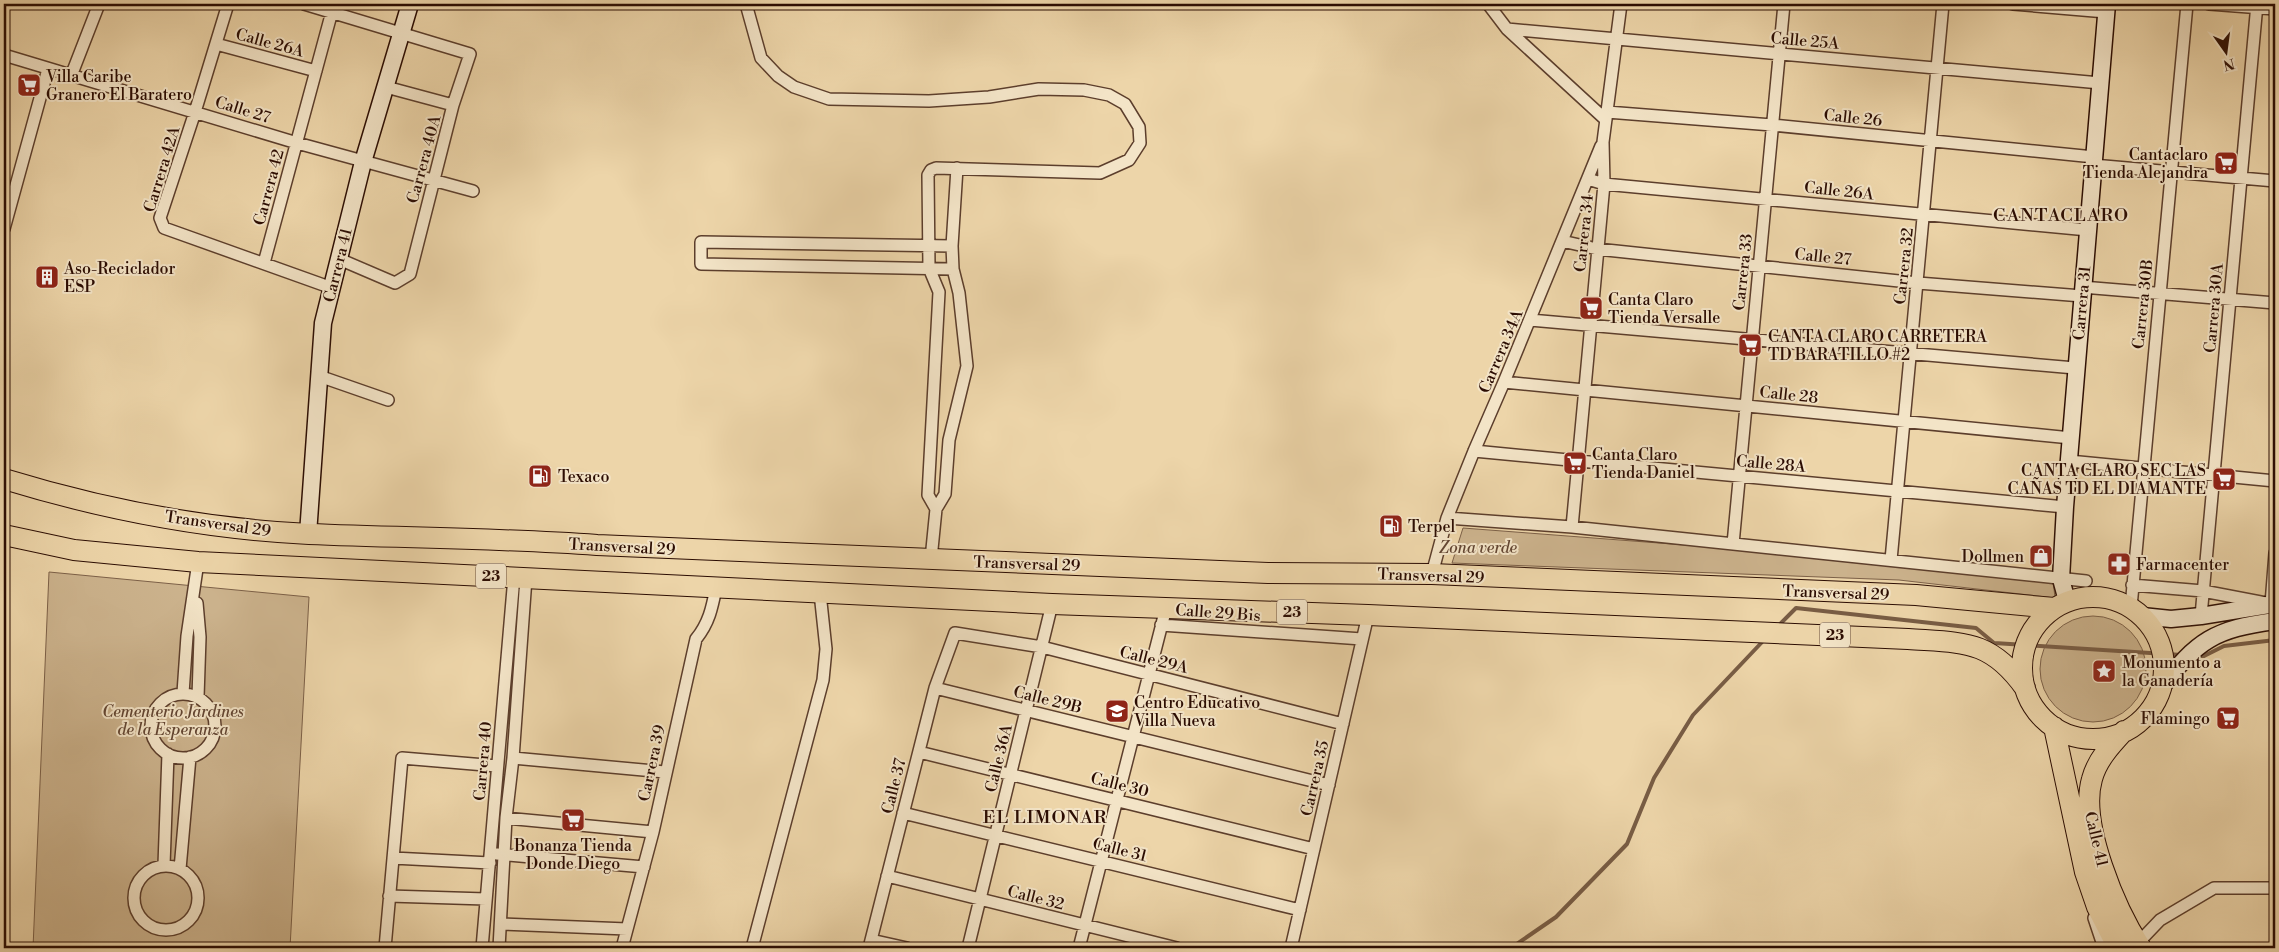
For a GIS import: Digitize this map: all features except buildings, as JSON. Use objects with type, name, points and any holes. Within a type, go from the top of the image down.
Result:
[{"type":"highway","name":"Transversal 29","points":[[4,479],[120,509],[247,528],[308,534],[531,540],[597,545],[1268,573],[1432,574],[1916,595],[2061,605]]},
{"type":"highway","name":"23","points":[[4,535],[74,550],[198,562],[1052,604],[1164,616],[1368,615],[1908,638],[1956,642],[1981,648],[2000,660],[2013,672],[2025,688],[2036,710],[2054,727],[2088,738],[2112,735],[2124,731],[2147,714],[2161,688],[2164,669],[2162,649],[2154,631],[2136,612],[2114,600],[2095,597],[2061,605],[2041,619],[2031,633],[2025,648],[2022,664],[2025,688]]},
{"type":"highway","name":"Calle 41","points":[[2054,727],[2078,844],[2097,907],[2118,948]]},
{"type":"highway","name":"Calle 41","points":[[2124,731],[2107,750],[2092,779],[2089,797],[2090,816],[2106,878],[2140,946]]},
{"type":"street","points":[[71,76],[99,4]]},
{"type":"street","name":"Carrera 42A","points":[[228,4],[160,218],[164,228],[264,263]]},
{"type":"street","points":[[304,4],[333,8],[403,32]]},
{"type":"street","name":"Carrera 41","points":[[308,534],[323,323],[363,162],[410,4]]},
{"type":"street","points":[[746,4],[760,58],[778,76],[794,87],[829,100],[929,101],[990,97],[1039,89],[1084,90],[1109,95],[1125,104],[1139,127],[1140,143],[1129,160],[1100,173],[936,168],[931,170],[928,175],[927,246],[929,268],[939,292],[928,495],[936,509]]},
{"type":"street","points":[[1488,4],[1507,29],[1607,116]]},
{"type":"street","name":"Carrera 34","points":[[1572,527],[1604,184],[1603,142],[1621,4]]},
{"type":"street","name":"Carrera 33","points":[[1733,544],[1784,4]]},
{"type":"street","name":"Carrera 32","points":[[1891,560],[1925,216],[1943,4]]},
{"type":"street","points":[[2013,4],[2107,8]]},
{"type":"street","name":"Carrera 30B","points":[[2136,612],[2132,585],[2186,4]]},
{"type":"street","points":[[2209,4],[2257,6],[2275,9]]},
{"type":"street","name":"Carrera 30A","points":[[2201,616],[2257,6]]},
{"type":"street","name":"Carrera 42","points":[[264,263],[333,8]]},
{"type":"street","name":"Carrera 31","points":[[2061,605],[2070,438],[2107,8]]},
{"type":"street","name":"Calle 25A","points":[[1507,29],[2100,83]]},
{"type":"street","name":"Carrera 40A","points":[[339,259],[395,283],[410,274],[454,105],[470,54],[403,32]]},
{"type":"street","name":"Calle 26A","points":[[216,44],[316,70]]},
{"type":"street","name":"Calle 27","points":[[4,56],[296,143],[473,191]]},
{"type":"street","points":[[4,230],[48,69]]},
{"type":"street","points":[[386,87],[454,105]]},
{"type":"street","name":"Calle 26","points":[[1607,116],[1772,125],[2094,161],[2171,172],[2275,181]]},
{"type":"street","name":"Carrera 34A","points":[[1432,574],[1447,518],[1603,142]]},
{"type":"street","points":[[931,559],[936,509],[945,494],[949,440],[967,366],[959,293],[953,268],[952,246],[957,168]]},
{"type":"street","name":"Calle 26A","points":[[1588,178],[1604,184],[2088,230]]},
{"type":"street","name":"Calle 27","points":[[1562,241],[1597,249],[1918,283],[2160,293],[2275,303]]},
{"type":"street","points":[[952,246],[701,242],[701,264],[953,268]]},
{"type":"street","points":[[817,244],[818,266]]},
{"type":"street","points":[[264,263],[332,288]]},
{"type":"street","points":[[1530,320],[2076,368]]},
{"type":"street","points":[[319,376],[388,400]]},
{"type":"street","name":"Calle 28","points":[[1504,382],[2070,438]]},
{"type":"street","name":"Calle 28A","points":[[1474,451],[2065,507]]},
{"type":"street","points":[[2069,461],[2275,481]]},
{"type":"street","points":[[1447,518],[1572,527],[2086,581]]},
{"type":"street","points":[[2273,604],[2275,552]]},
{"type":"street","points":[[182,693],[187,636],[198,562]]},
{"type":"street","name":"Carrera 40","points":[[499,948],[506,818],[513,758],[520,578]]},
{"type":"street","name":"Carrera 40","points":[[482,948],[497,766],[520,578]]},
{"type":"street","points":[[2132,585],[2203,591],[2273,604]]},
{"type":"street","points":[[195,586],[200,637],[198,697]]},
{"type":"street","name":"Carrera 39","points":[[622,948],[653,832],[696,639],[706,627],[712,612],[716,588]]},
{"type":"street","points":[[752,948],[823,680],[826,649],[820,593]]},
{"type":"street","name":"Calle 36A","points":[[968,948],[1052,604]]},
{"type":"street","points":[[2136,612],[2171,619],[2273,604]]},
{"type":"street","name":"Carrera 35","points":[[1291,948],[1368,615]]},
{"type":"street","points":[[1079,948],[1164,616]]},
{"type":"street","name":"Calle 29 Bis","points":[[1164,616],[1362,639]]},
{"type":"street","points":[[2161,688],[2185,657],[2200,644],[2220,632],[2247,625],[2275,621]]},
{"type":"street","name":"Calle 29A","points":[[955,633],[1042,647],[1343,724]]},
{"type":"street","name":"Calle 37","points":[[870,944],[935,688],[955,633]]},
{"type":"street","points":[[187,636],[200,637]]},
{"type":"street","name":"Calle 29B","points":[[935,688],[1328,785]]},
{"type":"street","points":[[182,693],[198,697],[210,707],[213,714],[215,729],[210,744],[198,754],[190,757],[183,758],[168,754],[156,744],[152,737],[150,722],[152,714],[161,702],[175,694],[182,693]]},
{"type":"street","name":"Calle 30","points":[[918,752],[1314,849]]},
{"type":"street","points":[[164,866],[168,754]]},
{"type":"street","points":[[180,869],[190,757]]},
{"type":"street","points":[[385,948],[402,758],[497,766]]},
{"type":"street","points":[[513,758],[666,772]]},
{"type":"street","points":[[166,788],[188,790]]},
{"type":"street","name":"Calle 31","points":[[903,813],[1300,910]]},
{"type":"street","points":[[506,818],[653,832]]},
{"type":"street","points":[[2078,844],[2078,869],[2104,948]]},
{"type":"street","points":[[393,858],[490,858],[504,854],[644,867]]},
{"type":"street","points":[[164,866],[180,869],[192,878],[196,885],[198,901],[188,922],[175,929],[159,930],[145,923],[140,918],[133,903],[133,895],[138,881],[143,875],[149,870],[164,866]]},
{"type":"street","name":"Calle 32","points":[[887,876],[1177,948]]},
{"type":"street","points":[[2140,946],[2160,920],[2214,888],[2275,888]]},
{"type":"street","points":[[389,896],[486,899]]},
{"type":"street","points":[[501,924],[627,929]]},
{"type":"street","points":[[870,944],[908,948]]},
{"type":"green space","name":"Zona verde","points":[[1463,528],[1724,548],[2053,580],[2055,598],[1899,580],[1452,563]]},
{"type":"green space","name":"Cementerio Jardines de la Esperanza","points":[[49,572],[309,597],[290,948],[33,948]]},
{"type":"green space","points":[[2093,616],[2113,620],[2131,631],[2142,649],[2146,669],[2142,689],[2131,707],[2113,718],[2093,722],[2073,718],[2055,707],[2044,689],[2040,669],[2044,649],[2055,631],[2073,620]]},
{"type":"waterway","points":[[1778,626],[1796,608],[1976,628],[1994,643],[2182,655]]},
{"type":"waterway","points":[[1511,948],[1556,917],[1627,844],[1654,778],[1693,715],[1764,640]]},
{"type":"waterway","points":[[2196,656],[2204,656],[2224,646],[2275,640]]},
{"type":"place","name":"Villa Caribe Granero El Baratero","points":[[29,85]]},
{"type":"place","name":"Cantaclaro Tienda Alejandra","points":[[2226,163]]},
{"type":"place","name":"Aso-Reciclador ESP","points":[[47,277]]},
{"type":"place","name":"Canta Claro Tienda Versalle","points":[[1591,308]]},
{"type":"place","name":"CANTA CLARO CARRETERA TD BARATILLO #2","points":[[1750,345]]},
{"type":"place","name":"Canta Claro Tienda Daniel","points":[[1575,463]]},
{"type":"place","name":"Texaco","points":[[540,476]]},
{"type":"place","name":"CANTA CLARO SEC LAS CAÑAS TD EL DIAMANTE","points":[[2224,479]]},
{"type":"place","name":"Terpel","points":[[1391,526]]},
{"type":"place","name":"Dollmen","points":[[2041,556]]},
{"type":"place","name":"Farmacenter","points":[[2119,564]]},
{"type":"place","name":"Monumento a la Ganadería","points":[[2104,671]]},
{"type":"place","name":"Centro Educativo Villa Nueva","points":[[1117,711]]},
{"type":"place","name":"Flamingo","points":[[2228,718]]},
{"type":"place","name":"Bonanza Tienda Donde Diego","points":[[573,820]]},
{"type":"district","name":"CANTACLARO","points":[[2061,215]]},
{"type":"district","name":"EL LIMONAR","points":[[1045,817]]}]
